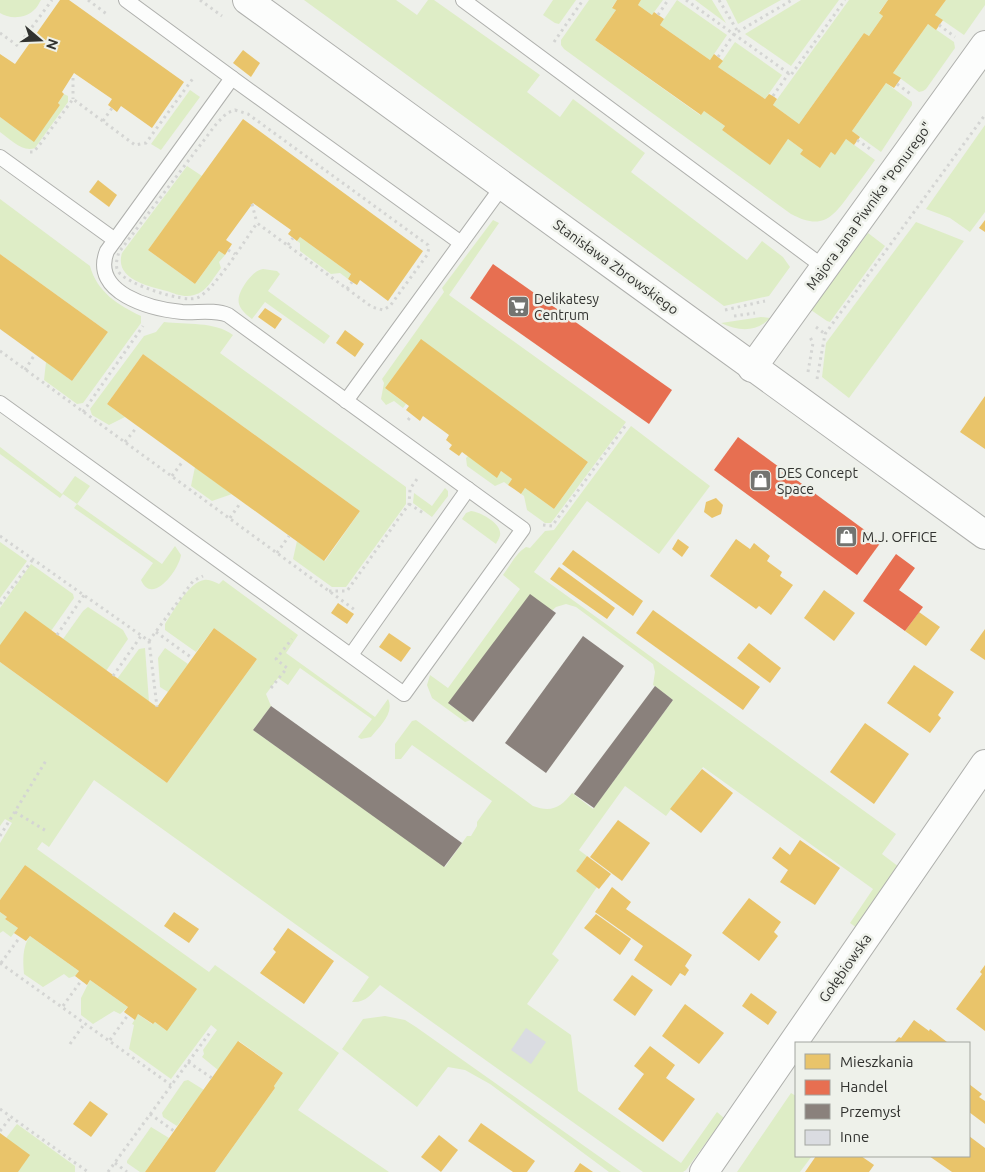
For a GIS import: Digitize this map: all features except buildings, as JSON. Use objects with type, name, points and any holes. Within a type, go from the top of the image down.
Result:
[{"type":"main road","name":"Stanisława Zbrowskiego","points":[[247,0],[504,184],[752,368],[985,535]]},
{"type":"main road","name":"Majora Jana Piwnika \"Ponurego\"","points":[[752,368],[985,45]]},
{"type":"main road","name":"Gołębiowska","points":[[704,1172],[985,764]]},
{"type":"lane","points":[[126,0],[461,243]]},
{"type":"lane","points":[[463,0],[825,268]]},
{"type":"lane","points":[[0,403],[404,694],[523,529],[228,316],[218,312],[180,312],[152,306],[118,291],[106,278],[103,261],[107,251],[232,78]]},
{"type":"lane","points":[[0,157],[115,240]]},
{"type":"lane","points":[[346,401],[504,184]]},
{"type":"lane","points":[[351,655],[468,490]]},
{"type":"path","points":[[0,33],[18,46],[52,0]]},
{"type":"path","points":[[88,0],[111,16]]},
{"type":"path","points":[[556,48],[554,42],[583,0]]},
{"type":"path","points":[[658,14],[668,0]]},
{"type":"path","points":[[686,0],[736,33],[791,75],[844,0]]},
{"type":"path","points":[[719,0],[736,33]]},
{"type":"path","points":[[718,57],[736,33],[792,0]]},
{"type":"path","points":[[939,25],[957,39]]},
{"type":"path","points":[[73,99],[135,145],[146,143],[194,77],[187,71]]},
{"type":"path","points":[[773,96],[789,73]]},
{"type":"path","points":[[24,152],[33,152],[38,147],[73,99],[73,78]]},
{"type":"path","points":[[897,84],[915,97]]},
{"type":"path","points":[[103,121],[112,108]]},
{"type":"path","points":[[252,204],[257,223],[378,310],[386,309],[390,306],[429,250],[428,245],[248,114],[235,110],[227,113],[217,123],[185,164],[119,252],[116,265],[118,271],[132,282],[152,290],[190,300],[197,298],[209,290],[257,223]]},
{"type":"path","points":[[816,386],[825,334],[985,115]]},
{"type":"path","points":[[857,140],[873,152]]},
{"type":"path","points":[[288,245],[293,238]]},
{"type":"path","points":[[228,250],[235,254]]},
{"type":"path","points":[[347,289],[352,282]]},
{"type":"path","points":[[84,412],[148,320],[152,306]]},
{"type":"path","points":[[0,351],[362,615]]},
{"type":"path","points":[[25,370],[35,354]]},
{"type":"path","points":[[537,520],[544,525],[552,526],[626,426]]},
{"type":"path","points":[[125,442],[137,427]]},
{"type":"path","points":[[172,476],[183,461]]},
{"type":"path","points":[[329,591],[346,591],[410,504],[410,489],[430,462]]},
{"type":"path","points":[[230,518],[241,502]]},
{"type":"path","points":[[410,504],[431,519]]},
{"type":"path","points":[[0,536],[149,642]]},
{"type":"path","points":[[277,552],[289,536]]},
{"type":"path","points":[[0,604],[32,558]]},
{"type":"path","points":[[157,707],[149,642],[193,581],[207,575]]},
{"type":"path","points":[[57,635],[84,596]]},
{"type":"path","points":[[271,688],[287,668],[276,659],[304,622]]},
{"type":"path","points":[[156,632],[192,658]]},
{"type":"path","points":[[113,676],[142,636]]},
{"type":"path","points":[[0,836],[47,759]]},
{"type":"path","points":[[15,812],[48,832]]},
{"type":"path","points":[[20,937],[0,963],[171,1085]]},
{"type":"path","points":[[62,1006],[81,981]]},
{"type":"path","points":[[110,1040],[128,1015]]},
{"type":"path","points":[[70,1044],[85,1023]]},
{"type":"path","points":[[108,1172],[211,1031]]},
{"type":"path","points":[[188,1062],[212,1078]]},
{"type":"path","points":[[0,1109],[88,1172]]},
{"type":"path","points":[[150,1114],[174,1131]]},
{"type":"path","points":[[0,1131],[11,1117]]},
{"type":"path","points":[[115,1163],[127,1172]]},
{"type":"green space","points":[[0,0],[41,0],[30,13],[17,17],[0,13]]},
{"type":"green space","points":[[304,0],[396,0],[417,15],[428,0],[434,0],[540,75],[527,92],[560,117],[573,99],[645,153],[631,172],[747,260],[762,241],[783,257],[790,267],[769,296],[724,306]]},
{"type":"green space","points":[[553,0],[576,0],[559,24],[543,15]]},
{"type":"green space","points":[[589,0],[617,0],[612,7],[616,10],[595,40],[700,115],[704,111],[725,126],[722,130],[770,164],[788,139],[803,150],[800,154],[820,167],[831,152],[835,154],[846,139],[875,160],[843,203],[825,220],[810,221],[791,214],[564,49],[561,45],[561,40]]},
{"type":"green space","points":[[641,0],[663,0],[652,15],[638,5]]},
{"type":"green space","points":[[677,0],[727,35],[710,60],[660,25]]},
{"type":"green space","points":[[695,0],[712,0],[726,23]]},
{"type":"green space","points":[[726,0],[781,0],[738,24]]},
{"type":"green space","points":[[801,0],[839,0],[791,66],[745,34]]},
{"type":"green space","points":[[849,0],[888,0],[879,12],[883,16],[869,36],[864,33],[799,124],[773,105]]},
{"type":"green space","points":[[946,0],[985,0],[985,5],[964,35],[935,15]]},
{"type":"green space","points":[[928,24],[954,42],[955,48],[926,89],[919,92],[893,73]]},
{"type":"green space","points":[[735,42],[782,75],[765,99],[718,67]]},
{"type":"green space","points":[[886,83],[912,102],[912,105],[881,152],[852,131]]},
{"type":"green space","points":[[190,90],[200,97],[161,150],[151,144]]},
{"type":"green space","points":[[64,94],[68,96],[68,102],[35,148],[26,149],[21,147],[0,132],[0,117],[34,141],[60,105],[58,103]]},
{"type":"green space","points":[[985,125],[985,212],[970,232],[950,218],[926,209]]},
{"type":"green space","points":[[187,166],[202,176],[148,250],[195,284],[219,251],[225,255],[219,262],[221,268],[206,288],[191,296],[142,284],[128,275],[123,269],[121,262],[122,253]]},
{"type":"green space","points":[[0,199],[90,266],[98,283],[110,297],[141,316],[141,323],[83,403],[77,404],[44,380],[46,362],[72,381],[108,332],[0,254]]},
{"type":"green space","points":[[493,220],[499,223],[449,295],[626,422],[551,523],[545,523],[527,510],[524,496],[521,494],[525,488],[554,509],[588,462],[421,340],[385,388],[406,404],[403,408],[394,401],[386,405],[381,399],[384,383],[382,379],[444,292],[442,288]]},
{"type":"green space","points":[[916,222],[964,241],[849,398],[822,377],[826,343]]},
{"type":"green space","points":[[868,233],[885,246],[830,322],[827,321],[811,310]]},
{"type":"green space","points":[[300,237],[351,274],[348,279],[340,273],[331,274],[300,251],[300,243],[297,241]]},
{"type":"green space","points":[[263,269],[277,271],[280,274],[268,291],[330,336],[324,344],[265,302],[252,319],[246,315],[240,306],[240,292],[252,275]]},
{"type":"green space","points":[[761,317],[770,318],[759,326],[747,329],[734,328],[721,323]]},
{"type":"green space","points":[[164,322],[217,327],[233,335],[220,353],[406,487],[406,504],[346,587],[332,587],[293,559],[297,541],[325,561],[360,511],[143,354],[107,404],[125,417],[109,425],[92,415],[90,409],[144,336],[156,332]]},
{"type":"green space","points":[[631,426],[710,486],[659,554],[587,501],[534,572],[896,834],[882,854],[899,867],[857,928],[850,923],[873,889],[703,767],[666,816],[625,786],[579,850],[587,856],[576,871],[597,887],[552,954],[559,960],[527,1004],[571,1035],[578,1091],[681,1163],[717,1112],[724,1118],[683,1172],[643,1172],[380,985],[365,999],[352,1002],[369,977],[94,780],[49,847],[42,842],[37,849],[209,972],[215,965],[339,1053],[298,1110],[389,1172],[215,1172],[275,1088],[274,1086],[283,1073],[239,1041],[218,1070],[202,1057],[204,1054],[203,1050],[217,1030],[211,1025],[171,1079],[129,1049],[134,1025],[132,1024],[138,1014],[152,1024],[155,1022],[167,1031],[25,865],[0,900],[0,843],[12,823],[5,819],[0,826],[0,662],[167,783],[257,659],[214,628],[196,652],[165,630],[165,624],[182,598],[193,586],[204,580],[210,580],[219,584],[223,580],[298,635],[286,653],[375,717],[388,699],[390,704],[388,715],[378,729],[371,737],[361,739],[358,737],[372,719],[300,668],[288,685],[278,678],[266,694],[271,706],[253,730],[445,867],[467,836],[471,836],[477,826],[477,822],[492,801],[412,745],[401,759],[395,759],[395,744],[412,721],[416,720],[533,806],[551,809],[564,802],[572,793],[593,809],[673,700],[653,685],[655,672],[653,664],[576,607],[566,604],[556,607],[449,704],[471,720],[465,722],[432,698],[427,685],[430,675],[448,688],[520,589],[503,575],[513,560],[526,547],[530,548],[545,531],[554,530]]},
{"type":"green space","points":[[0,447],[62,494],[75,476],[90,486],[77,504],[63,494],[60,498],[0,454]]},
{"type":"green space","points":[[468,456],[497,477],[501,471],[512,479],[508,485],[504,482],[495,486],[467,466],[466,458]]},
{"type":"green space","points":[[195,467],[232,494],[212,501],[191,486]]},
{"type":"green space","points":[[445,488],[448,491],[448,496],[432,517],[413,503],[414,493],[432,506]]},
{"type":"green space","points":[[77,504],[162,564],[175,546],[181,555],[170,576],[158,587],[152,589],[146,587],[141,580],[153,563],[74,508]]},
{"type":"green space","points":[[471,511],[484,515],[499,528],[500,534],[496,544],[462,519],[466,513]]},
{"type":"green space","points":[[0,542],[27,561],[0,598]]},
{"type":"green space","points":[[31,564],[73,594],[74,598],[51,631],[0,645],[0,608]]},
{"type":"green space","points":[[88,607],[123,630],[128,639],[106,671],[63,639]]},
{"type":"green space","points":[[145,648],[149,702],[117,679],[139,649]]},
{"type":"green space","points":[[165,648],[188,664],[168,692],[160,687],[158,658]]},
{"type":"green space","points":[[0,912],[7,917],[5,919],[18,928],[11,937],[3,931],[0,933]]},
{"type":"green space","points":[[30,936],[79,971],[75,976],[69,978],[64,974],[43,987],[24,974],[24,949]]},
{"type":"green space","points":[[90,980],[128,1007],[120,1014],[114,1011],[93,1024],[81,1015],[81,998]]},
{"type":"green space","points":[[385,1016],[405,1020],[416,1027],[621,1172],[609,1172],[490,1084],[465,1070],[448,1067],[417,1107],[342,1049],[363,1019]]},
{"type":"green space","points":[[188,1080],[204,1090],[177,1126],[163,1117],[162,1113],[184,1081]]},
{"type":"green space","points":[[791,1093],[795,1095],[795,1157],[811,1157],[800,1172],[737,1172]]},
{"type":"green space","points":[[17,1124],[75,1166],[75,1172],[18,1172],[6,1138]]},
{"type":"green space","points":[[151,1127],[169,1138],[145,1172],[140,1172],[127,1163],[127,1161]]},
{"type":"place","name":"Delikatesy Centrum","points":[[518,307]]},
{"type":"place","name":"DES Concept Space","points":[[761,481]]},
{"type":"place","name":"M.J. OFFICE","points":[[846,537]]}]
